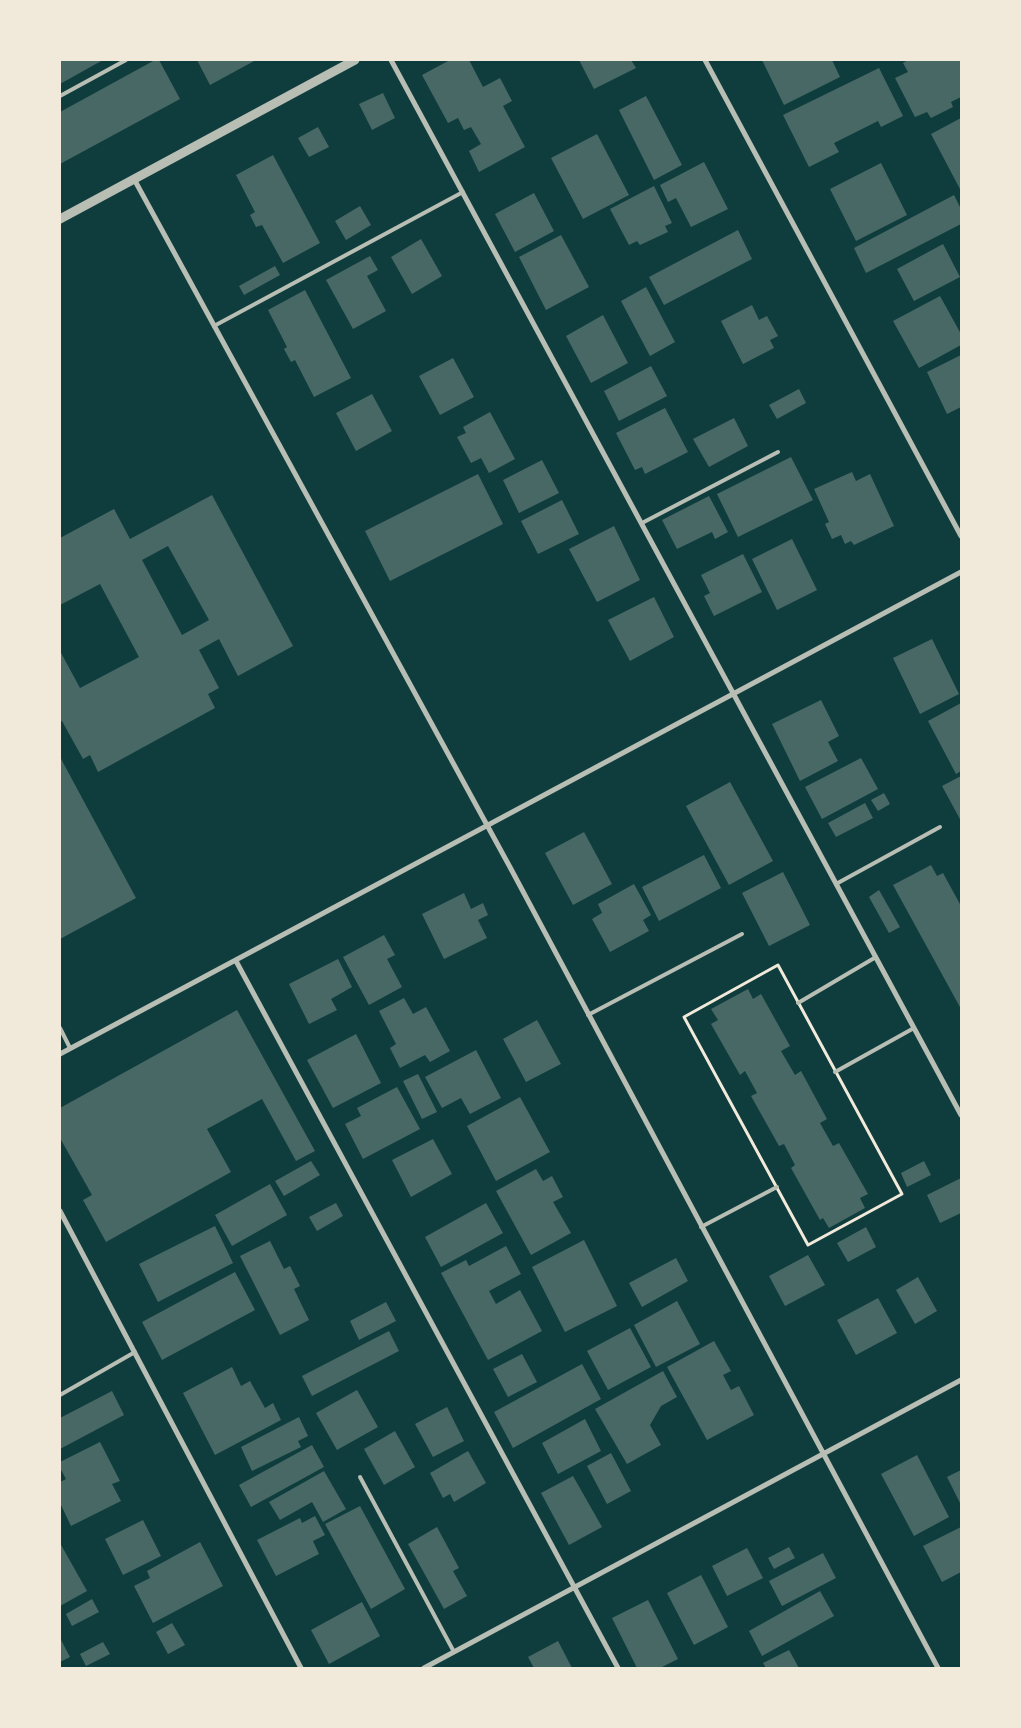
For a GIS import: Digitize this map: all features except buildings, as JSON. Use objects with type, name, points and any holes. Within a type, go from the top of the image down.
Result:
[{"type":"street","points":[[60,219],[356,60]]},
{"type":"street","points":[[392,60],[961,1115]]},
{"type":"street","points":[[705,60],[961,536]]},
{"type":"street","points":[[134,179],[487,826],[938,1668]]},
{"type":"street","points":[[60,1054],[961,572]]},
{"type":"street","points":[[236,961],[618,1668]]},
{"type":"street","points":[[60,1211],[301,1668]]},
{"type":"street","points":[[424,1668],[961,1380]]},
{"type":"lane","points":[[60,96],[126,60]]},
{"type":"lane","points":[[214,326],[463,192]]},
{"type":"lane","points":[[642,523],[778,452]]},
{"type":"lane","points":[[836,884],[940,826]]},
{"type":"lane","points":[[588,1015],[742,934]]},
{"type":"lane","points":[[798,1003],[876,957]]},
{"type":"lane","points":[[60,1028],[70,1048]]},
{"type":"lane","points":[[835,1072],[914,1028]]},
{"type":"lane","points":[[701,1227],[777,1187]]},
{"type":"lane","points":[[60,1395],[135,1352]]},
{"type":"lane","points":[[360,1477],[454,1652]]},
{"type":"path","points":[[778,965],[835,1072],[902,1194],[808,1245],[684,1017],[778,965]]}]
